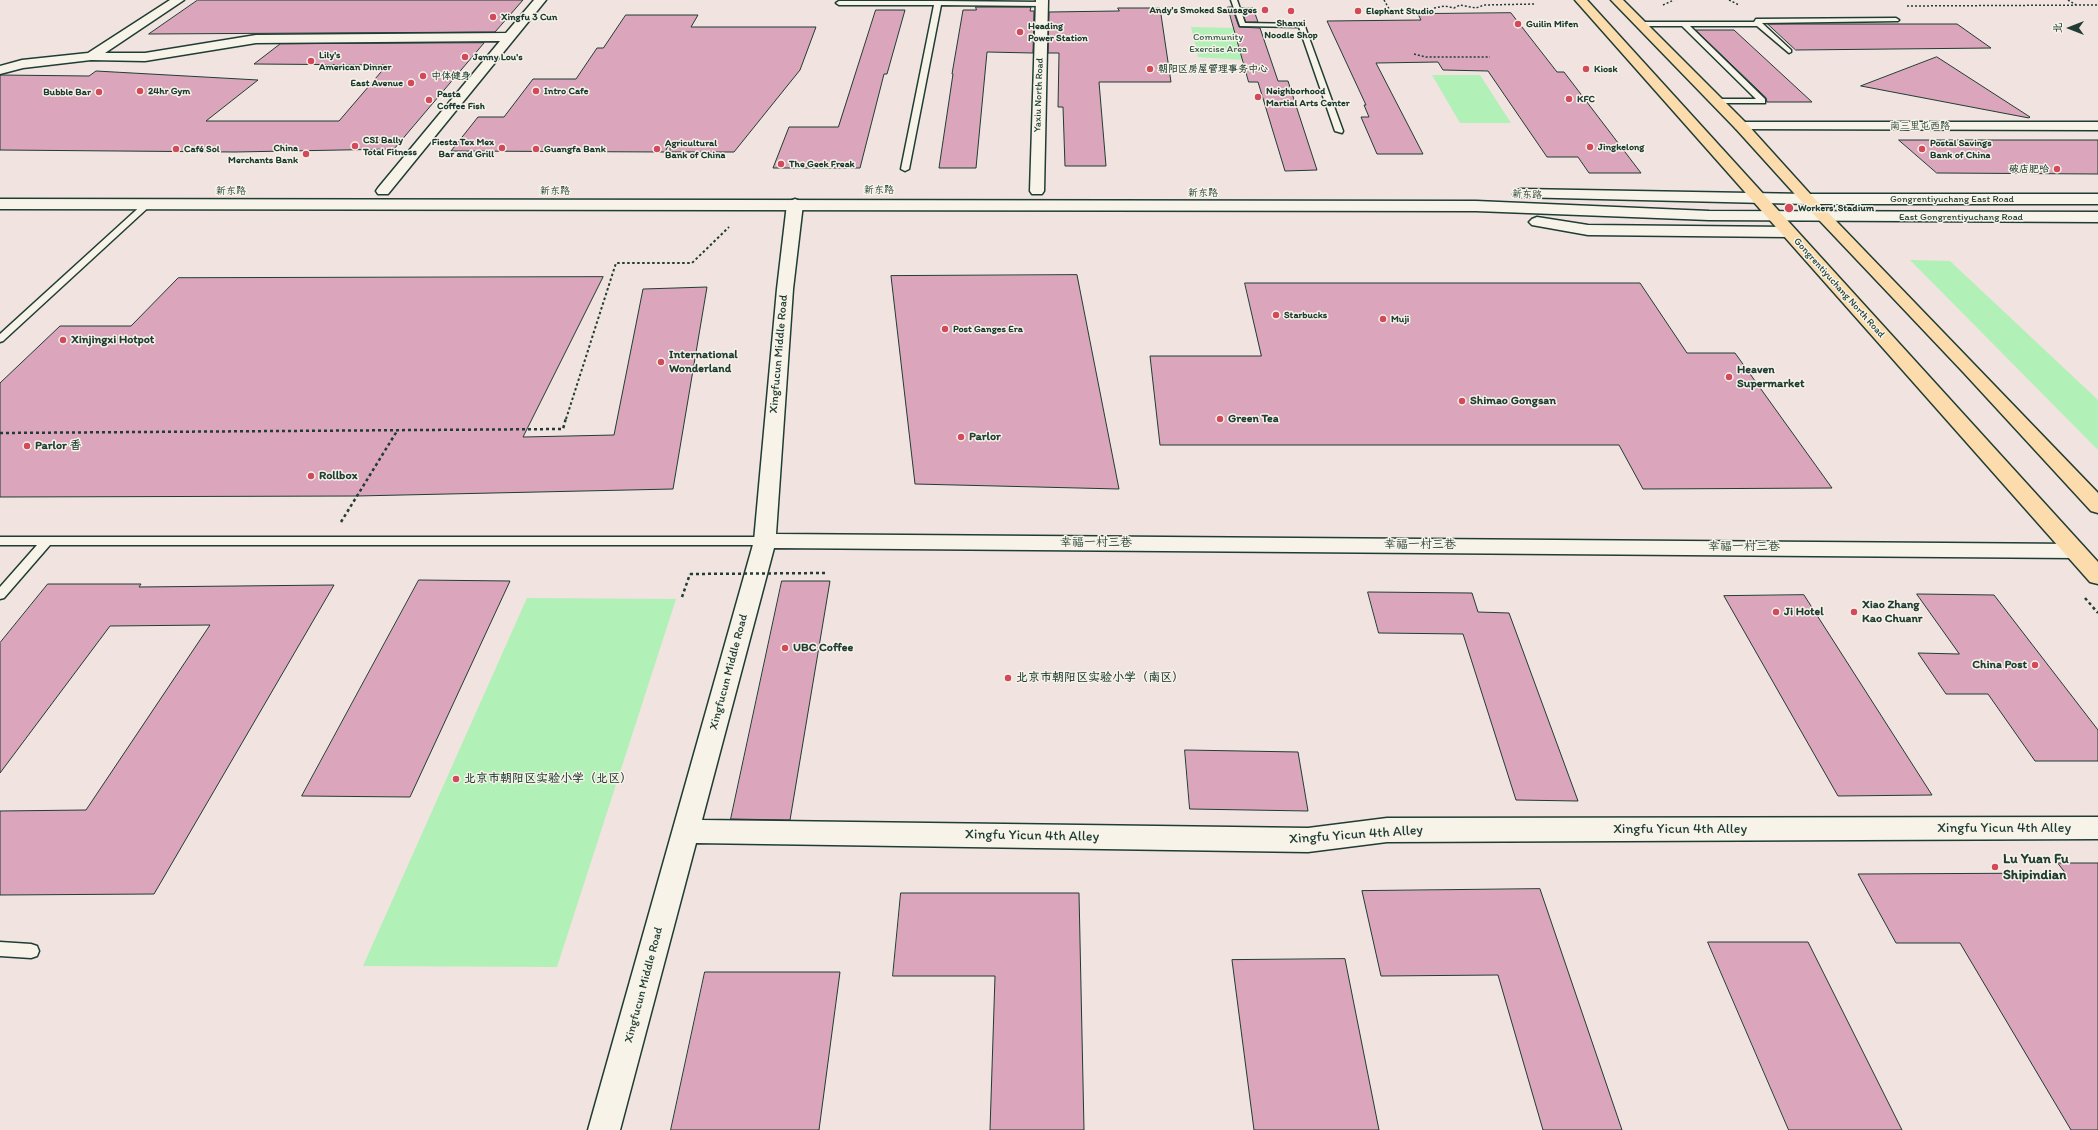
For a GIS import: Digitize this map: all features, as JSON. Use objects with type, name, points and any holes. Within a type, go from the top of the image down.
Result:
[{"type":"main road","name":"Gongrentiyuchang North Road","points":[[1581,0],[2098,576]]},
{"type":"main road","points":[[1617,0],[1741,126],[1807,199],[2098,506]]},
{"type":"street","points":[[91,56],[178,0]]},
{"type":"street","points":[[383,191],[540,0]]},
{"type":"street","name":"Yaxiu North Road","points":[[1037,191],[1042,2]]},
{"type":"street","points":[[0,70],[22,64],[91,56],[145,56],[194,50],[256,38],[510,37]]},
{"type":"street","name":"南三里屯西路","points":[[1741,126],[2098,126]]},
{"type":"street","name":"新东路","points":[[0,192],[662,190]]},
{"type":"street","name":"新东路","points":[[1021,191],[1467,192],[1807,199]]},
{"type":"street","name":"新东路","points":[[0,204],[148,204],[793,195],[1476,206],[1612,214],[1824,217]]},
{"type":"street","name":"Xingfucun Middle Road","points":[[604,1130],[765,541],[784,289],[793,195]]},
{"type":"street","name":"Gongrentiyuchang East Road","points":[[1807,199],[2098,199]]},
{"type":"street","name":"新东路","points":[[1476,206],[1513,218],[1588,230],[1788,232]]},
{"type":"street","name":"East Gongrentiyuchang Road","points":[[1824,217],[2098,217]]},
{"type":"street","name":"幸福一村三巷","points":[[765,541],[1992,548],[2075,551]]},
{"type":"street","name":"Xingfu Yicun 4th Alley","points":[[686,831],[1308,840],[1387,830],[2098,828]]},
{"type":"lane","points":[[1234,0],[1242,25],[1302,25],[1339,131]]},
{"type":"lane","points":[[838,3],[1042,2]]},
{"type":"lane","points":[[905,169],[938,3]]},
{"type":"lane","points":[[1789,51],[1756,21],[1896,20]]},
{"type":"lane","points":[[1641,24],[1759,24]]},
{"type":"lane","points":[[1684,24],[1762,101],[1717,101]]},
{"type":"lane","points":[[0,339],[148,204]]},
{"type":"lane","points":[[0,541],[765,541]]},
{"type":"lane","points":[[0,595],[47,541]]},
{"type":"lane","points":[[0,950],[32,951]]},
{"type":"path","points":[[1384,0],[1393,16]]},
{"type":"path","points":[[1662,5],[1674,0]]},
{"type":"path","points":[[1729,0],[1743,7]]},
{"type":"path","points":[[2068,0],[2076,5]]},
{"type":"path","points":[[1434,8],[1441,6],[1454,8],[1460,5],[1476,8],[1484,5],[1536,4]]},
{"type":"path","points":[[1414,54],[1426,57],[1490,57]]},
{"type":"path","points":[[0,433],[563,429],[616,263],[692,263],[734,222]]},
{"type":"path","points":[[328,541],[398,430]]},
{"type":"path","points":[[682,597],[690,574],[827,573]]},
{"type":"green space","name":"Community Exercise Area","points":[[1191,27],[1234,28],[1243,60],[1198,57]]},
{"type":"green space","points":[[1432,75],[1480,75],[1511,123],[1460,123]]},
{"type":"green space","points":[[1910,260],[1950,261],[2098,400],[2098,450]]},
{"type":"green space","points":[[527,598],[676,599],[557,967],[363,966]]},
{"type":"building","points":[[198,0],[523,0],[495,32],[149,34]]},
{"type":"building","points":[[976,7],[1031,7],[1030,11],[1034,11],[1033,53],[987,52],[976,168],[939,168],[952,74],[963,10],[976,10]]},
{"type":"building","points":[[1228,7],[1232,7],[1239,27],[1260,28],[1278,81],[1288,81],[1317,170],[1285,171],[1258,82],[1249,82]]},
{"type":"building","points":[[1118,8],[1160,8],[1171,82],[1099,82],[1106,166],[1065,166],[1063,107],[1058,107],[1059,53],[1048,53],[1049,12],[1119,11]]},
{"type":"building","points":[[1241,8],[1253,8],[1258,22],[1246,22]]},
{"type":"building","points":[[876,10],[905,10],[887,74],[884,74],[860,168],[773,168],[789,127],[838,127]]},
{"type":"building","points":[[1511,13],[1557,72],[1564,72],[1641,173],[1589,173],[1578,157],[1547,157],[1488,71],[1443,70],[1438,62],[1376,63],[1423,154],[1377,154],[1361,117],[1369,117],[1364,105],[1366,105],[1327,21],[1421,20],[1418,14]]},
{"type":"building","points":[[626,15],[698,15],[691,27],[816,27],[800,70],[734,152],[670,152],[670,147],[668,146],[665,152],[451,151],[478,117],[504,117],[533,79],[576,79],[597,48],[603,48]]},
{"type":"building","points":[[1768,24],[1957,24],[1991,48],[1796,50]]},
{"type":"building","points":[[1696,30],[1734,30],[1812,102],[1767,102],[1766,98]]},
{"type":"building","points":[[484,43],[394,149],[235,152],[0,150],[0,75],[89,76],[96,71],[258,80],[206,121],[339,121],[387,65],[254,64],[280,44]]},
{"type":"building","points":[[1937,57],[2030,117],[1861,86]]},
{"type":"building","points":[[1899,140],[2098,140],[2098,174],[1937,173]]},
{"type":"building","points":[[1077,275],[1119,489],[915,484],[891,276]]},
{"type":"building","points":[[603,277],[523,437],[614,435],[643,289],[707,287],[673,489],[357,496],[0,497],[0,383],[60,326],[131,326],[178,278]]},
{"type":"building","name":"Shimao Gongsan","points":[[1245,283],[1640,283],[1687,353],[1735,353],[1832,488],[1643,489],[1619,445],[1160,445],[1150,356],[1261,356]]},
{"type":"building","points":[[419,580],[510,581],[410,797],[302,796]]},
{"type":"building","points":[[782,581],[830,581],[790,820],[731,819]]},
{"type":"building","points":[[48,584],[141,584],[139,587],[334,585],[154,894],[0,895],[0,811],[86,810],[210,625],[110,626],[0,773],[0,643]]},
{"type":"building","points":[[1368,592],[1472,593],[1478,612],[1509,613],[1578,801],[1516,800],[1463,634],[1379,633]]},
{"type":"building","points":[[1917,594],[1994,595],[2098,730],[2098,761],[2035,761],[1988,694],[1946,694],[1918,653],[1959,654]]},
{"type":"building","points":[[1804,595],[1932,795],[1838,796],[1724,596]]},
{"type":"building","points":[[1185,750],[1298,752],[1308,811],[1190,809]]},
{"type":"building","points":[[2058,863],[2098,863],[2098,1130],[2071,1130],[1960,943],[1896,943],[1858,874],[2065,873]]},
{"type":"building","points":[[1540,889],[1622,1130],[1543,1130],[1498,975],[1381,976],[1362,891]]},
{"type":"building","points":[[901,893],[1079,893],[1084,1130],[990,1130],[995,976],[893,976]]},
{"type":"building","points":[[1708,942],[1808,942],[1902,1130],[1789,1130]]},
{"type":"building","points":[[1345,959],[1379,1130],[1254,1130],[1232,960]]},
{"type":"building","points":[[705,972],[840,972],[819,1130],[671,1130]]},
{"type":"place","name":"Andy's Smoked Sausages","points":[[1265,10]]},
{"type":"place","name":"Shanxi Noodle Shop","points":[[1291,11]]},
{"type":"place","name":"Elephant Studio","points":[[1358,11]]},
{"type":"place","name":"Xingfu 3 Cun","points":[[493,17]]},
{"type":"place","name":"Guilin Mifen","points":[[1518,24]]},
{"type":"place","name":"Heading Power Station","points":[[1020,32]]},
{"type":"place","name":"Jenny Lou's","points":[[465,57]]},
{"type":"place","name":"Lily's American Dinner","points":[[311,61]]},
{"type":"place","name":"朝阳区房屋管理事务中心","points":[[1150,69]]},
{"type":"place","name":"Kiosk","points":[[1586,69]]},
{"type":"place","name":"中体健身","points":[[423,76]]},
{"type":"place","name":"East Avenue","points":[[411,83]]},
{"type":"place","name":"24hr Gym","points":[[140,91]]},
{"type":"place","name":"Intro Cafe","points":[[536,91]]},
{"type":"place","name":"Bubble Bar","points":[[99,92]]},
{"type":"place","name":"Neighborhood Martial Arts Center","points":[[1258,97]]},
{"type":"place","name":"KFC","points":[[1569,99]]},
{"type":"place","name":"Pasta Coffee Fish","points":[[429,100]]},
{"type":"place","name":"CSI Bally Total Fitness","points":[[355,146]]},
{"type":"place","name":"Jingkelong","points":[[1590,147]]},
{"type":"place","name":"Fiesta Tex Mex Bar and Grill","points":[[502,148]]},
{"type":"place","name":"Café Sol","points":[[176,149]]},
{"type":"place","name":"Guangfa Bank","points":[[536,149]]},
{"type":"place","name":"Agricultural Bank of China","points":[[657,149]]},
{"type":"place","name":"Postal Savings Bank of China","points":[[1922,149]]},
{"type":"place","name":"China Merchants Bank","points":[[306,154]]},
{"type":"place","name":"The Geek Freak","points":[[781,164]]},
{"type":"place","name":"破店肥哈","points":[[2057,169]]},
{"type":"place","name":"Workers' Stadium","points":[[1789,208]]},
{"type":"place","name":"Starbucks","points":[[1276,315]]},
{"type":"place","name":"Muji","points":[[1383,319]]},
{"type":"place","name":"Post Ganges Era","points":[[945,329]]},
{"type":"place","name":"Xinjingxi Hotpot","points":[[63,340]]},
{"type":"place","name":"International Wonderland","points":[[661,362]]},
{"type":"place","name":"Heaven Supermarket","points":[[1729,377]]},
{"type":"place","name":"Shimao Gongsan","points":[[1462,401]]},
{"type":"place","name":"Green Tea","points":[[1220,419]]},
{"type":"place","name":"Parlor","points":[[961,437]]},
{"type":"place","name":"Parlor 香","points":[[27,446]]},
{"type":"place","name":"Rollbox","points":[[311,476]]},
{"type":"place","name":"Ji Hotel","points":[[1776,612]]},
{"type":"place","name":"Xiao Zhang Kao Chuanr","points":[[1854,612]]},
{"type":"place","name":"UBC Coffee","points":[[785,648]]},
{"type":"place","name":"China Post","points":[[2035,665]]},
{"type":"place","name":"北京市朝阳区实验小学（南区）","points":[[1008,678]]},
{"type":"place","name":"北京市朝阳区实验小学（北区）","points":[[456,779]]},
{"type":"place","name":"Lu Yuan Fu Shipindian","points":[[1995,867]]}]
